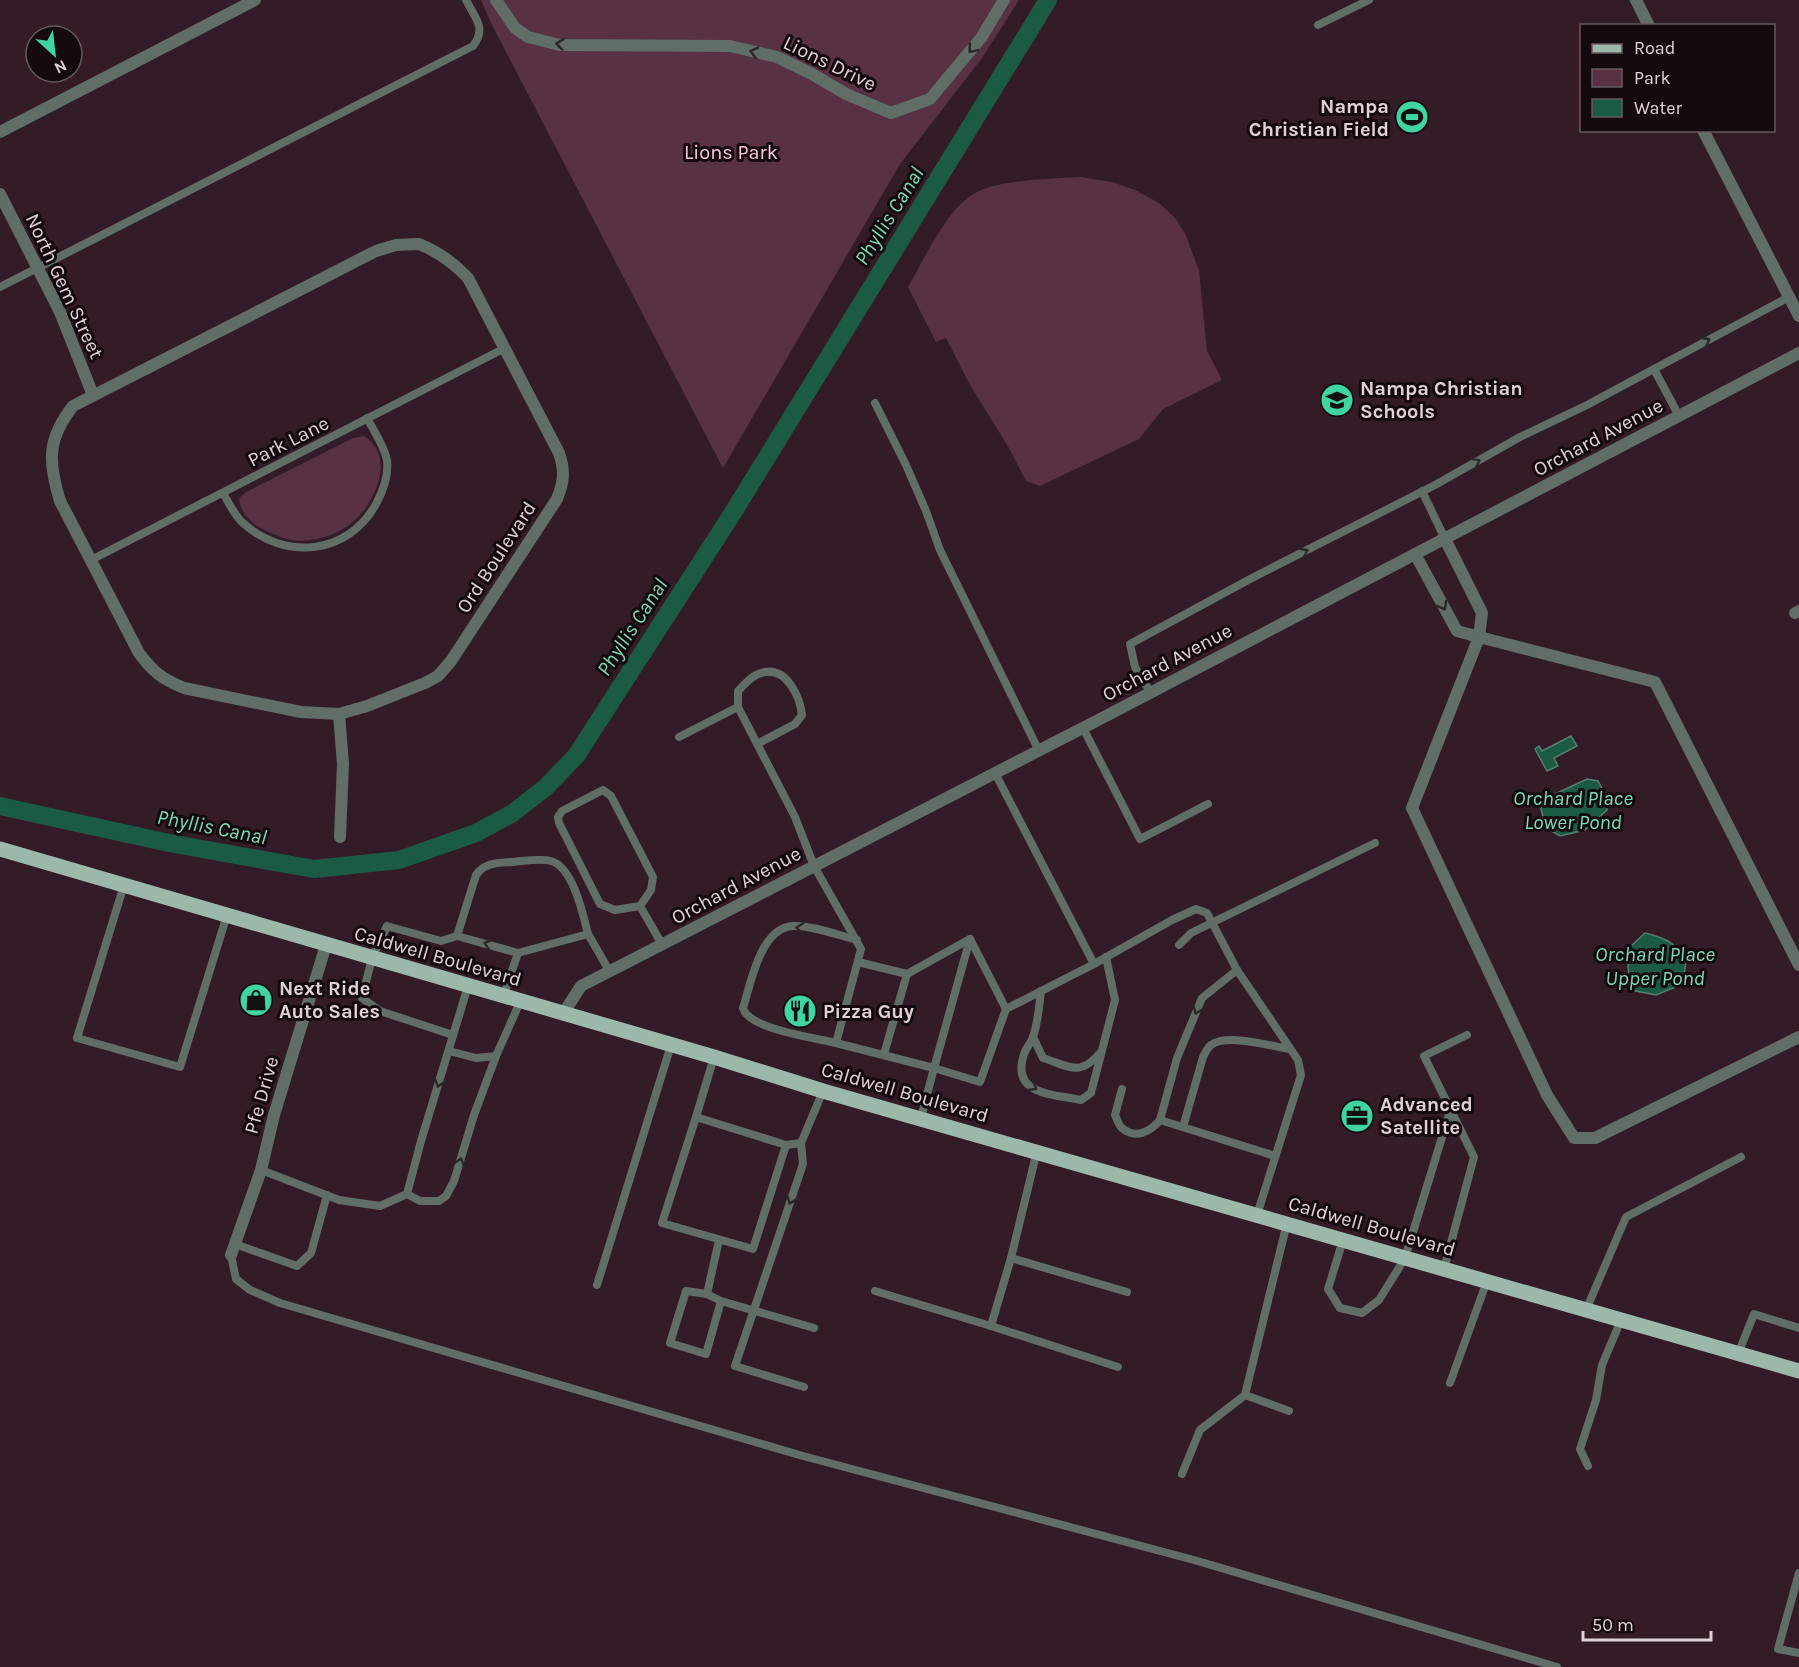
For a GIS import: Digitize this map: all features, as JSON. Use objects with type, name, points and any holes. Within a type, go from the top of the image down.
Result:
[{"type":"main road","name":"Caldwell Boulevard","points":[[0,849],[714,1057],[823,1091],[1799,1371]]},
{"type":"street","points":[[0,132],[255,0]]},
{"type":"street","name":"Lions Drive","points":[[496,0],[515,28],[528,37],[560,45],[730,46],[777,57],[846,94],[891,113],[930,99],[981,38],[1004,0]]},
{"type":"street","points":[[1636,0],[1648,24]]},
{"type":"street","points":[[1704,132],[1799,316]]},
{"type":"street","name":"North Gem Street","points":[[0,194],[60,312],[93,395]]},
{"type":"street","name":"Ord Boulevard","points":[[419,244],[454,262],[468,278],[559,453],[564,467],[564,483],[557,499],[452,661],[438,676],[367,706],[339,714],[301,712],[184,688],[152,671],[139,653],[60,501],[52,474],[52,447],[61,421],[73,406],[93,395],[376,251],[396,245],[419,244]]},
{"type":"street","name":"Orchard Avenue","points":[[563,1014],[581,986],[663,946],[1151,693],[1799,353]]},
{"type":"street","points":[[1445,539],[1482,613],[1479,637],[1412,808],[1547,1095],[1574,1138],[1594,1138],[1799,1037]]},
{"type":"street","points":[[1415,554],[1457,631],[1655,682],[1799,965]]},
{"type":"street","points":[[339,714],[343,764],[340,837]]},
{"type":"street","name":"Pfe Drive","points":[[233,1250],[261,1170],[274,1115],[326,945]]},
{"type":"lane","points":[[0,287],[473,46],[479,38],[481,28],[466,0]]},
{"type":"lane","points":[[1318,25],[1368,0]]},
{"type":"lane","points":[[1151,693],[1135,667],[1130,644],[1790,297]]},
{"type":"lane","name":"Park Lane","points":[[91,560],[505,348]]},
{"type":"lane","points":[[1654,369],[1679,416]]},
{"type":"lane","points":[[875,403],[906,465],[940,550],[1039,751]]},
{"type":"lane","points":[[223,492],[242,522],[258,535],[275,542],[308,548],[324,546],[341,539],[358,529],[371,513],[381,495],[386,479],[387,460],[368,418]]},
{"type":"lane","points":[[1422,491],[1445,539]]},
{"type":"lane","points":[[757,744],[795,724],[802,714],[801,705],[789,682],[778,674],[765,671],[750,678],[738,691],[738,707],[757,744],[795,817],[814,866],[861,949],[836,1043]]},
{"type":"lane","points":[[679,736],[738,707]]},
{"type":"lane","points":[[1083,728],[1140,839],[1208,804]]},
{"type":"lane","points":[[995,773],[1094,964]]},
{"type":"lane","points":[[603,790],[612,796],[653,877],[651,890],[640,906],[615,910],[600,904],[559,823],[558,817],[562,812],[603,790]]},
{"type":"lane","points":[[1179,945],[1191,933],[1375,843]]},
{"type":"lane","points":[[457,936],[476,876],[481,868],[492,864],[552,861],[564,871],[576,893],[588,934],[610,972]]},
{"type":"lane","points":[[124,885],[77,1038],[180,1067],[227,915]]},
{"type":"lane","points":[[640,906],[663,946]]},
{"type":"lane","points":[[857,940],[796,926],[781,930],[768,940],[762,949],[744,1008],[748,1017],[760,1025],[884,1054],[980,1082],[1006,1010],[1172,920],[1196,909],[1207,913],[1237,970],[1298,1060],[1301,1075],[1257,1215]]},
{"type":"lane","points":[[453,1035],[380,1011],[362,998],[372,958],[387,926],[441,940],[457,936],[518,954],[588,934]]},
{"type":"lane","points":[[858,962],[907,974],[970,939]]},
{"type":"lane","points":[[970,939],[1006,1010]]},
{"type":"lane","points":[[921,1118],[970,939]]},
{"type":"lane","points":[[503,997],[518,954]]},
{"type":"lane","points":[[1041,991],[1033,1037],[1024,1055],[1021,1076],[1025,1084],[1038,1092],[1081,1100],[1091,1093],[1115,1000],[1107,957]]},
{"type":"lane","points":[[1122,1089],[1115,1116],[1122,1128],[1137,1134],[1152,1130],[1160,1120],[1177,1058],[1202,998],[1237,970]]},
{"type":"lane","points":[[884,1054],[907,974]]},
{"type":"lane","points":[[261,1170],[339,1200],[380,1206],[407,1194],[468,986]]},
{"type":"lane","points":[[407,1194],[420,1201],[439,1201],[446,1196],[454,1181],[474,1115],[496,1056],[520,1002]]},
{"type":"lane","points":[[1444,1269],[1474,1157],[1424,1056],[1467,1035]]},
{"type":"lane","points":[[1033,1037],[1043,1058],[1069,1067],[1083,1068],[1090,1065],[1103,1050]]},
{"type":"lane","points":[[1183,1127],[1203,1057],[1215,1042],[1236,1040],[1289,1049]]},
{"type":"lane","points":[[597,1285],[671,1045]]},
{"type":"lane","points":[[449,1051],[476,1058],[496,1056]]},
{"type":"lane","points":[[714,1057],[662,1223],[753,1249],[786,1145]]},
{"type":"lane","points":[[804,1387],[735,1366],[803,1164],[801,1143],[823,1091]]},
{"type":"lane","points":[[1343,1239],[1328,1289],[1340,1308],[1362,1313],[1379,1300],[1405,1258],[1450,1108]]},
{"type":"lane","points":[[696,1117],[786,1145],[801,1143]]},
{"type":"lane","points":[[1160,1120],[1275,1156]]},
{"type":"lane","points":[[991,1326],[1011,1258],[1037,1151]]},
{"type":"lane","points":[[1586,1310],[1626,1217],[1742,1156]]},
{"type":"lane","points":[[327,1195],[311,1253],[297,1266],[233,1250],[236,1279],[250,1290],[280,1303],[803,1456],[1194,1560],[1557,1667]]},
{"type":"lane","points":[[1182,1474],[1200,1430],[1245,1395],[1287,1223]]},
{"type":"lane","points":[[707,1294],[718,1240]]},
{"type":"lane","points":[[1011,1258],[1127,1292]]},
{"type":"lane","points":[[1450,1383],[1487,1281]]},
{"type":"lane","points":[[721,1301],[706,1353],[670,1343],[686,1291],[707,1294],[721,1301],[814,1328]]},
{"type":"lane","points":[[875,1291],[1118,1367]]},
{"type":"lane","points":[[1738,1354],[1754,1314],[1799,1328]]},
{"type":"lane","points":[[1588,1466],[1580,1449],[1596,1400],[1602,1365],[1621,1320]]},
{"type":"lane","points":[[1245,1395],[1289,1411]]},
{"type":"lane","points":[[1799,1573],[1778,1649],[1799,1653]]},
{"type":"green space","name":"Lions Park","points":[[481,0],[1019,0],[982,58],[900,164],[723,468]]},
{"type":"green space","points":[[1080,177],[1112,182],[1135,190],[1159,203],[1175,218],[1185,233],[1199,271],[1207,351],[1222,380],[1163,409],[1139,439],[1040,486],[1026,481],[1009,448],[970,385],[946,338],[936,342],[908,287],[946,222],[965,200],[975,193],[1012,182]]},
{"type":"green space","points":[[364,436],[379,454],[380,477],[364,510],[344,528],[316,539],[292,540],[258,527],[244,512],[239,498],[246,492],[353,438]]},
{"type":"water","points":[[1571,736],[1577,746],[1554,758],[1558,766],[1547,771],[1535,749],[1539,746],[1542,751]]},
{"type":"water","name":"Orchard Place Lower Pond","points":[[1587,779],[1598,781],[1606,796],[1607,810],[1585,830],[1560,836],[1546,828],[1541,809],[1542,800]]},
{"type":"water","name":"Orchard Place Upper Pond","points":[[1645,933],[1669,942],[1682,954],[1686,960],[1683,984],[1656,995],[1631,990],[1628,966],[1631,946]]},
{"type":"waterway","name":"Phyllis Canal","points":[[0,806],[169,843],[314,869],[399,860],[476,833],[513,813],[546,787],[576,756],[734,511],[1048,0]]},
{"type":"place","name":"Nampa Christian Field","points":[[1412,117]]},
{"type":"place","name":"Nampa Christian Schools","points":[[1337,400]]},
{"type":"place","name":"Next Ride Auto Sales","points":[[256,1000]]},
{"type":"place","name":"Pizza Guy","points":[[800,1011]]},
{"type":"place","name":"Advanced Satellite","points":[[1357,1116]]}]
